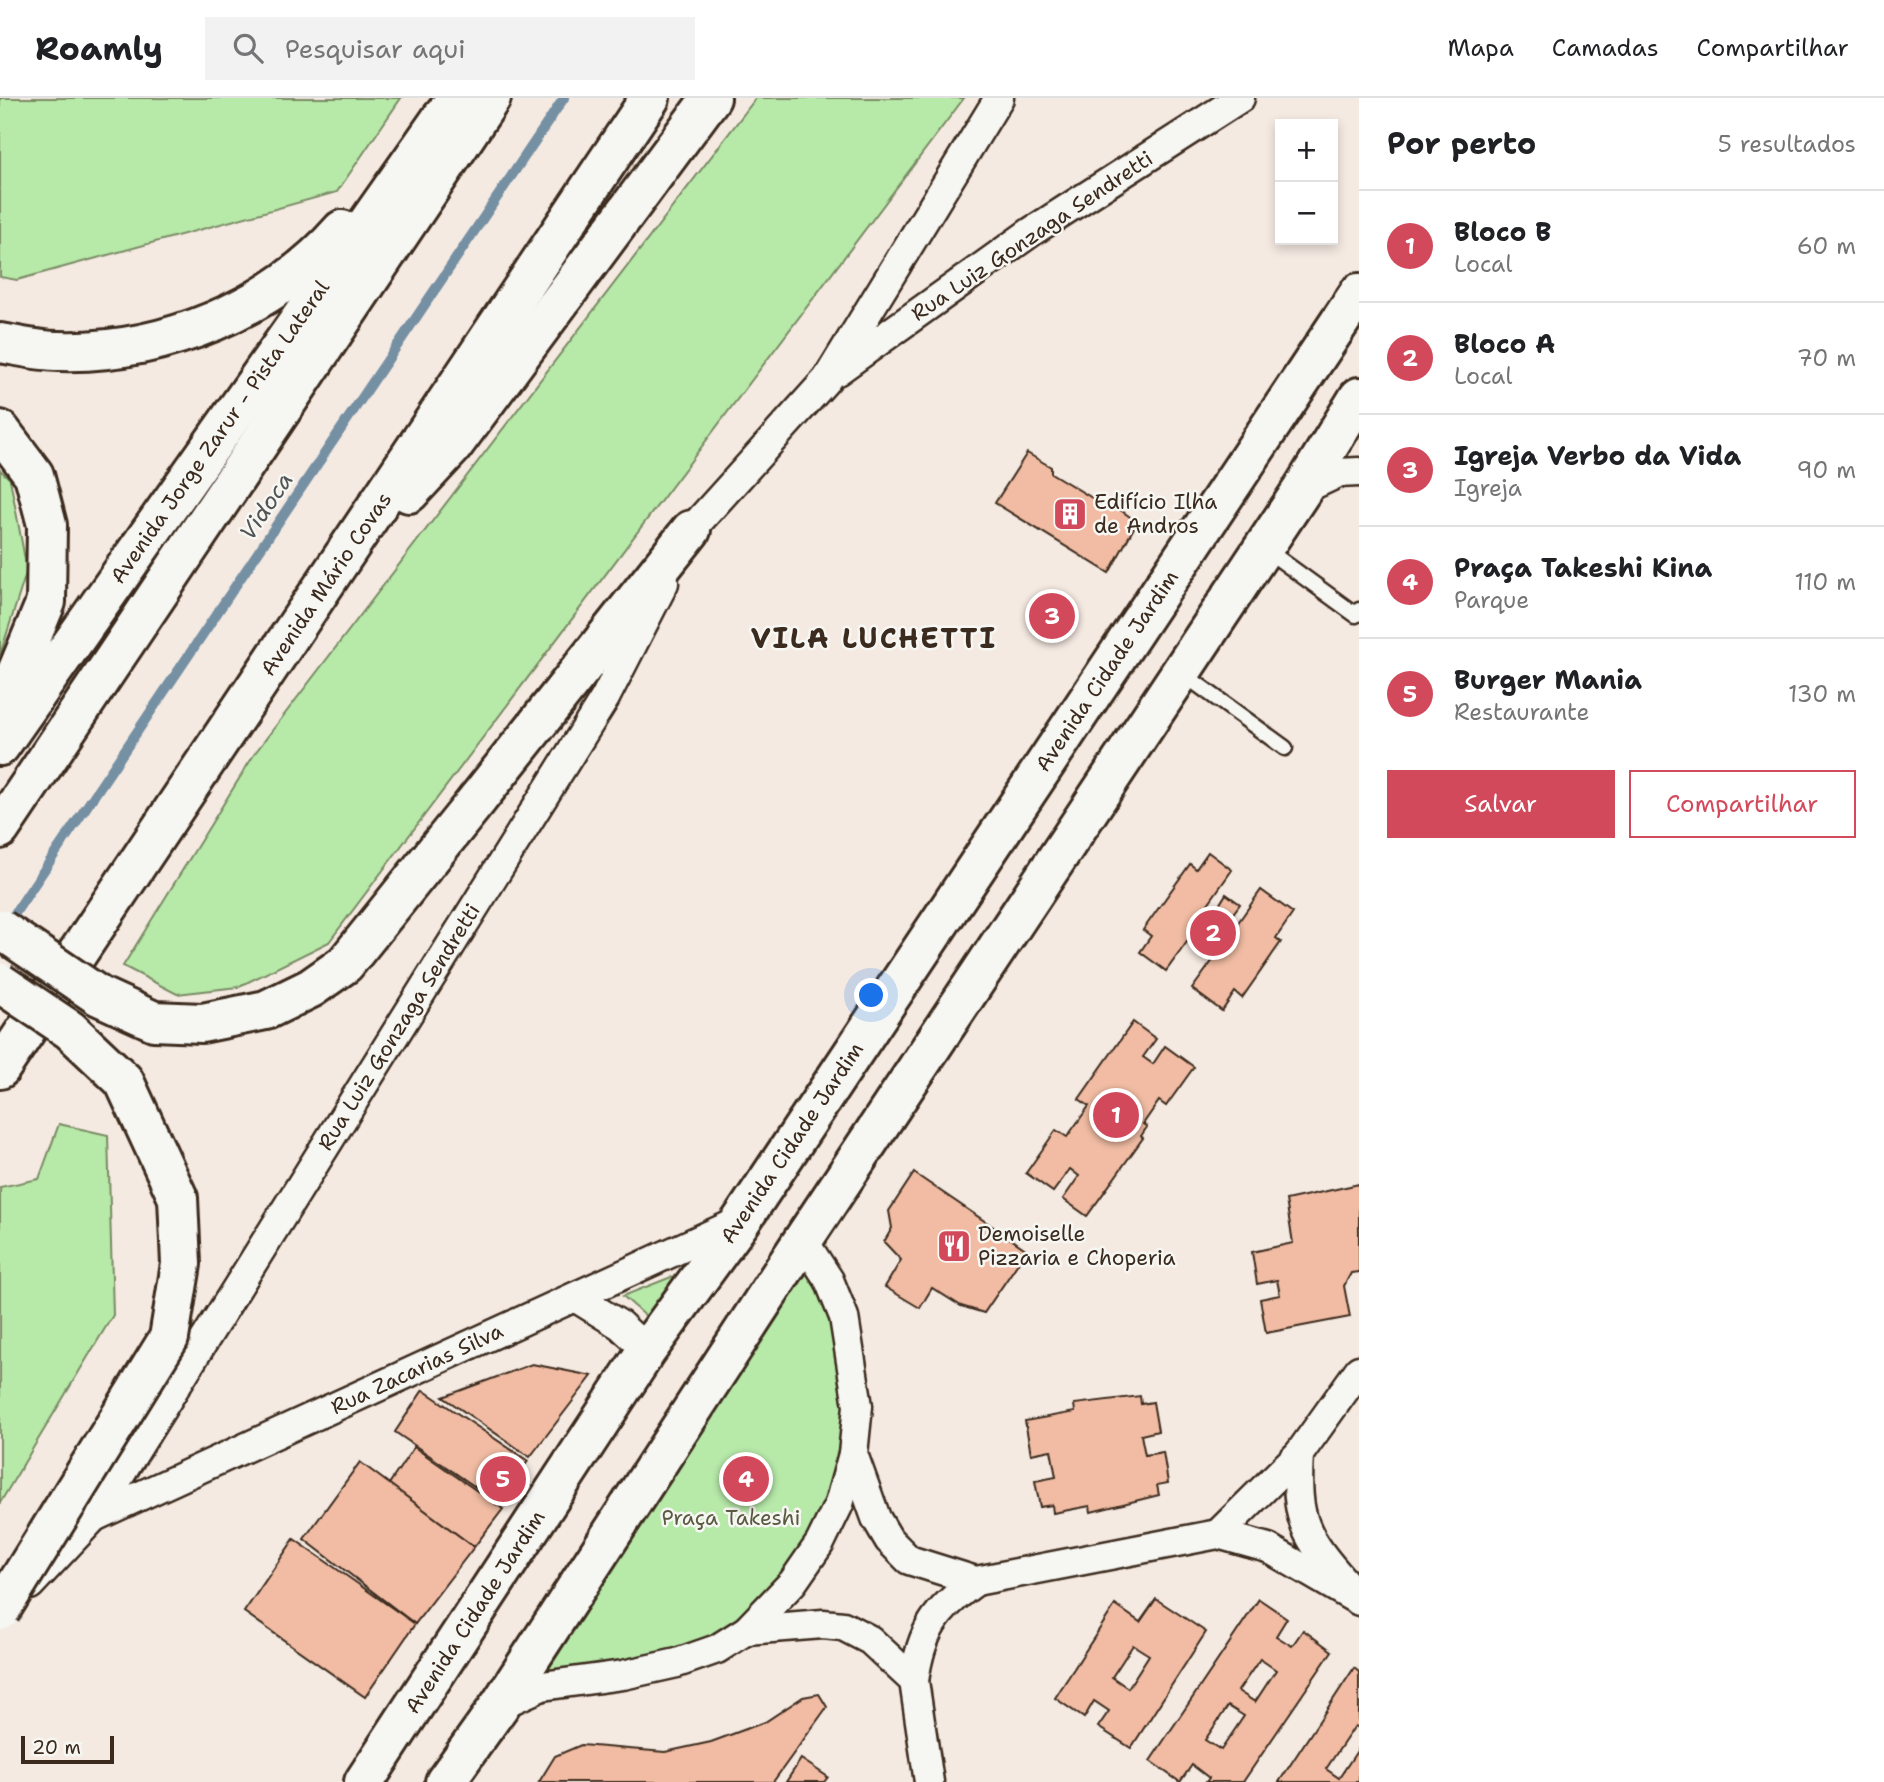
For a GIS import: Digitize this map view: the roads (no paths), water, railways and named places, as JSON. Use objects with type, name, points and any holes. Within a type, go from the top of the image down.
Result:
[{"type":"main road","points":[[0,829],[491,98]]},
{"type":"main road","name":"Avenida Mário Covas","points":[[0,1069],[650,98]]},
{"type":"main road","points":[[329,579],[452,447],[711,98]]},
{"type":"main road","points":[[0,343],[56,351],[105,350],[160,340],[215,321],[252,303],[302,268],[338,235],[449,108]]},
{"type":"main road","name":"Avenida Jorge Zarur - Pista Lateral","points":[[0,746],[449,108]]},
{"type":"main road","name":"Avenida Cidade Jardim","points":[[364,1782],[647,1350],[741,1221],[1359,293]]},
{"type":"main road","points":[[445,1782],[500,1704],[803,1240],[1302,490],[1359,397]]},
{"type":"main road","points":[[0,430],[34,475],[47,526],[46,602],[0,713]]},
{"type":"main road","points":[[0,929],[99,996],[155,1021],[202,1023],[266,1010],[311,988],[345,964],[691,530]]},
{"type":"main road","points":[[0,984],[70,1030],[124,1081],[178,1198],[181,1264],[169,1338],[0,1611]]},
{"type":"street","points":[[827,379],[999,98]]},
{"type":"street","name":"Rua Luiz Gonzaga Sendretti","points":[[94,1517],[605,698],[691,530],[827,379],[1031,232],[1240,98]]},
{"type":"street","points":[[1302,490],[1338,473],[1359,472]]},
{"type":"street","name":"Rua Zacarias Silva","points":[[94,1517],[741,1221]]},
{"type":"street","points":[[500,1704],[542,1686],[623,1675],[677,1663],[717,1649],[747,1630],[793,1582],[820,1543],[839,1504],[853,1454],[858,1406],[844,1317],[829,1280],[803,1240]]},
{"type":"street","points":[[575,1297],[620,1325],[647,1350]]},
{"type":"street","points":[[1218,1534],[1299,1454],[1359,1370]]},
{"type":"street","points":[[853,1454],[876,1518],[889,1540],[909,1560],[976,1581]]},
{"type":"street","points":[[1299,1454],[1297,1493],[1305,1531],[1359,1600]]},
{"type":"street","points":[[0,1618],[94,1517]]},
{"type":"street","points":[[929,1782],[914,1681],[918,1649],[932,1621],[947,1602],[976,1581],[1218,1534],[1268,1548],[1359,1600]]},
{"type":"street","points":[[747,1630],[823,1624],[843,1626],[870,1640],[914,1681]]},
{"type":"lane","points":[[1263,548],[1356,615],[1359,610]]},
{"type":"lane","points":[[1181,672],[1285,748]]},
{"type":"waterway","name":"Vidoca","points":[[7,925],[564,98]]},
{"type":"place","name":"Edifício Ilha de Andros","points":[[1070,514]]},
{"type":"place","name":"Igreja Verbo da Vida","points":[[1052,616]]},
{"type":"place","name":"Bloco A","points":[[1213,933]]},
{"type":"place","name":"Bloco B","points":[[1116,1115]]},
{"type":"place","name":"Demoiselle Pizzaria e Choperia","points":[[954,1246]]},
{"type":"place","name":"Burger Mania","points":[[503,1479]]},
{"type":"place","name":"Praça Takeshi Kina","points":[[746,1479]]},
{"type":"district","name":"VILA LUCHETTI","points":[[874,638]]},
{"type":"park label","name":"Praça Takeshi","points":[[731,1518]]}]
